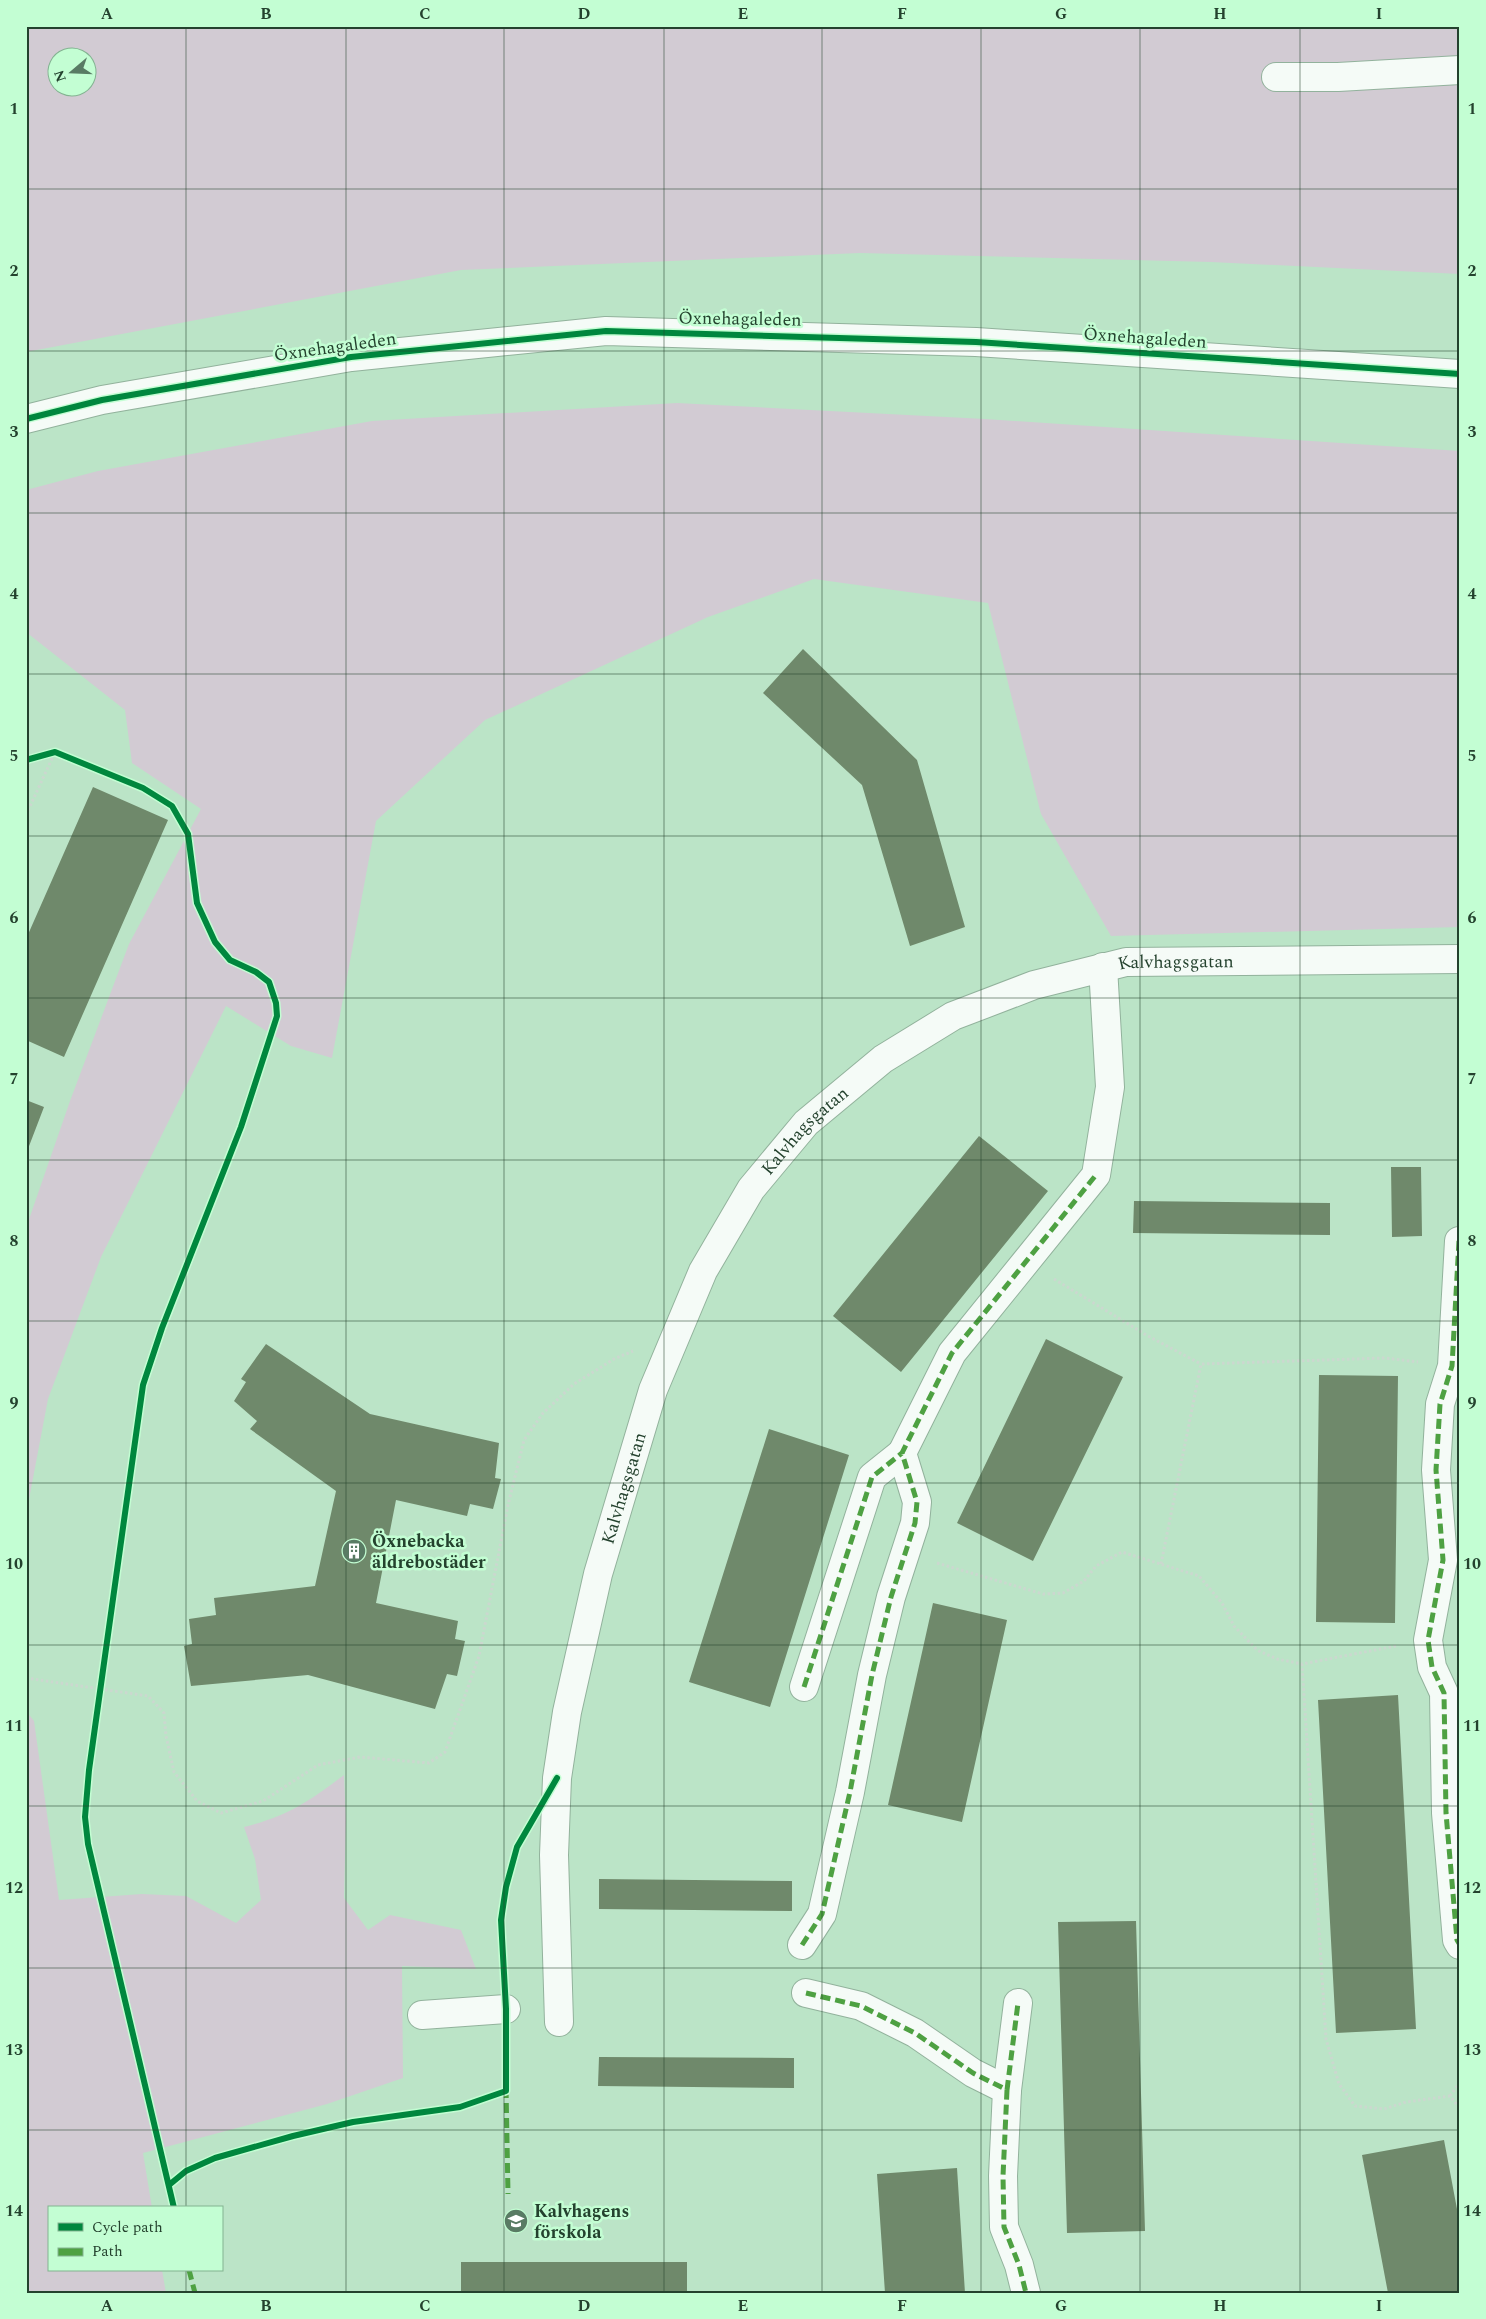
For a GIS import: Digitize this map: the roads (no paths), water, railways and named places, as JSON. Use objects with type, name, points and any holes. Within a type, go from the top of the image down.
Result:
[{"type":"street","points":[[1276,77],[1338,78],[1460,70]]},
{"type":"street","name":"Öxnehagaleden","points":[[26,419],[102,400],[351,358],[606,331],[976,342],[1460,374]]},
{"type":"street","name":"Kalvhagsgatan","points":[[560,2022],[554,1855],[557,1778],[567,1712],[598,1574],[653,1390],[703,1271],[751,1190],[806,1123],[883,1060],[953,1016],[1034,985],[1103,967],[1126,962],[1460,959]]},
{"type":"street","points":[[804,1686],[872,1477],[902,1453],[952,1353],[1096,1175],[1110,1087],[1103,967]]},
{"type":"street","points":[[1459,1241],[1452,1366],[1440,1404],[1436,1470],[1443,1560],[1428,1640],[1432,1668],[1444,1693],[1444,1746],[1455,1859],[1457,1940],[1460,1945]]},
{"type":"street","points":[[802,1945],[822,1914],[850,1792],[872,1675],[890,1597],[915,1523],[917,1502],[902,1453]]},
{"type":"street","points":[[806,1993],[860,2006],[915,2033],[972,2073],[1007,2090]]},
{"type":"street","points":[[1018,2003],[1007,2090],[1002,2176],[1004,2226],[1019,2265],[1026,2293]]},
{"type":"street","points":[[422,2015],[506,2009]]},
{"type":"place","name":"Öxnebacka äldrebostäder","points":[[354,1551]]},
{"type":"place","name":"Kalvhagens förskola","points":[[516,2221]]}]
